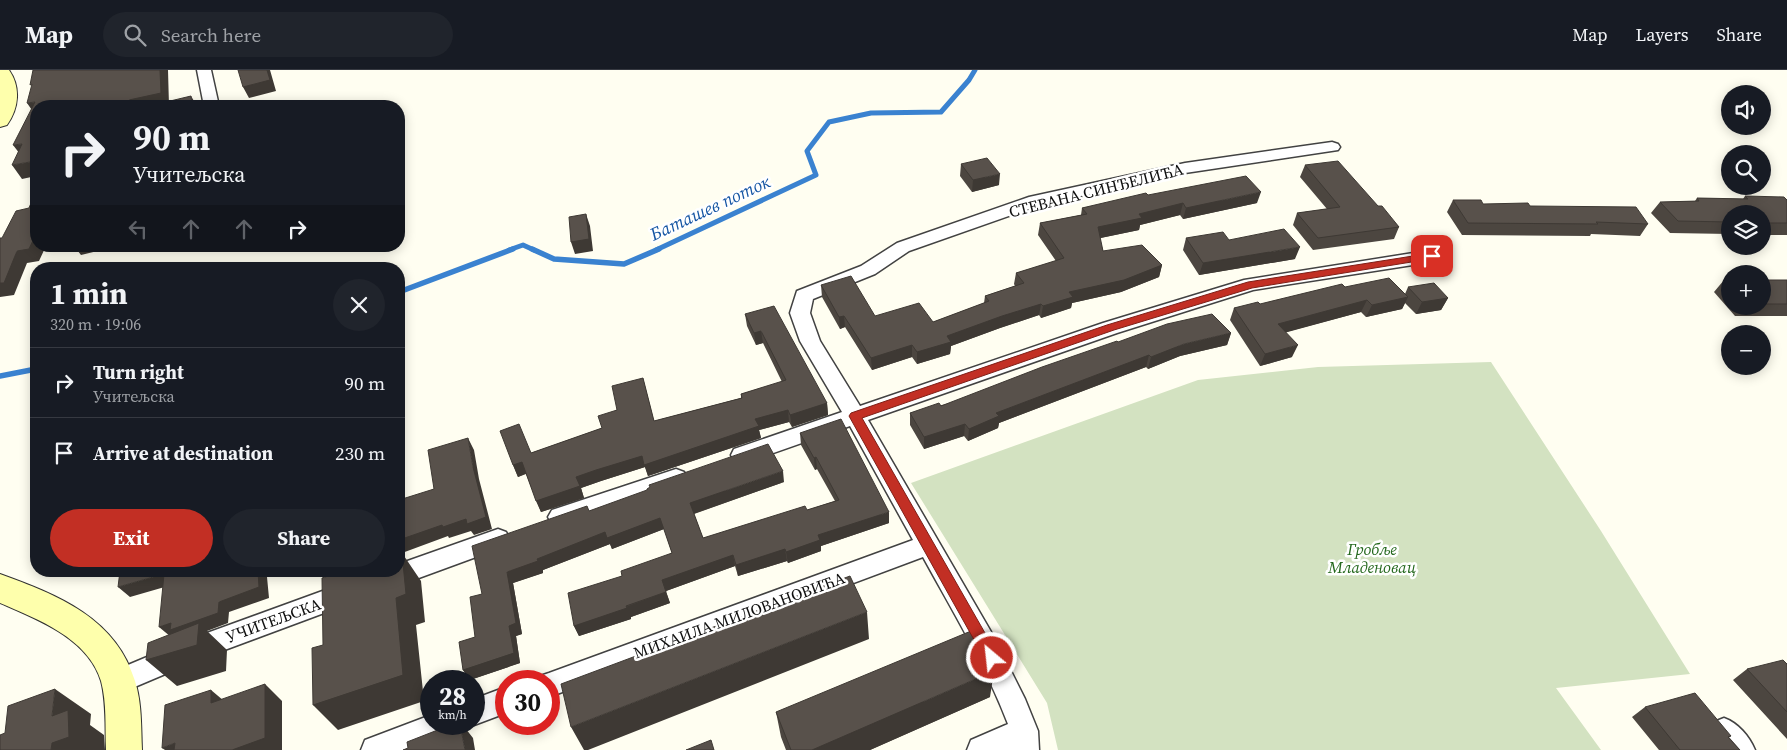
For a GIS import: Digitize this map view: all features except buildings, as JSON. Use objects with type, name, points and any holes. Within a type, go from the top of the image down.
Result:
[{"type":"street","points":[[0,70],[9,87],[9,98],[0,121]]},
{"type":"street","points":[[204,70],[211,100]]},
{"type":"street","name":"СТЕВАНА СИНЂЕЛИЋА","points":[[855,416],[810,341],[800,313],[804,295],[868,270],[903,247],[1036,202],[1103,185],[1234,160],[1332,147]]},
{"type":"street","points":[[725,461],[1110,328],[1251,284],[1432,256]]},
{"type":"street","points":[[855,416],[985,645],[1012,699],[1025,740],[981,750]]},
{"type":"street","name":"УЧИТЕЉСКА","points":[[405,573],[697,470]]},
{"type":"street","name":"МИХАИЛА МИЛОВАНОВИЋА","points":[[560,681],[928,546]]},
{"type":"street","name":"УЧИТЕЉСКА","points":[[118,682],[204,646],[394,577]]},
{"type":"street","points":[[0,588],[71,620],[90,635],[107,655],[118,682],[124,750]]},
{"type":"street","points":[[375,750],[420,733]]},
{"type":"green space","name":"Гробље Младеновац","points":[[1491,362],[1601,531],[1690,674],[1556,688],[1601,750],[1058,750],[1047,703],[911,483],[1198,380],[1318,367]]},
{"type":"waterway","name":"Баташев поток","points":[[656,250],[816,175],[807,151],[829,122],[871,113],[941,112],[969,80],[975,70]]},
{"type":"waterway","name":"Баташев поток","points":[[509,250],[523,245],[534,250]]},
{"type":"waterway","name":"Баташев поток","points":[[405,290],[513,249]]},
{"type":"waterway","name":"Баташев поток","points":[[532,249],[554,259],[624,264],[659,249]]},
{"type":"waterway","name":"Баташев поток","points":[[0,376],[30,370]]},
{"type":"route","points":[[992,658],[855,416],[1110,328],[1251,284],[1432,256]]}]
